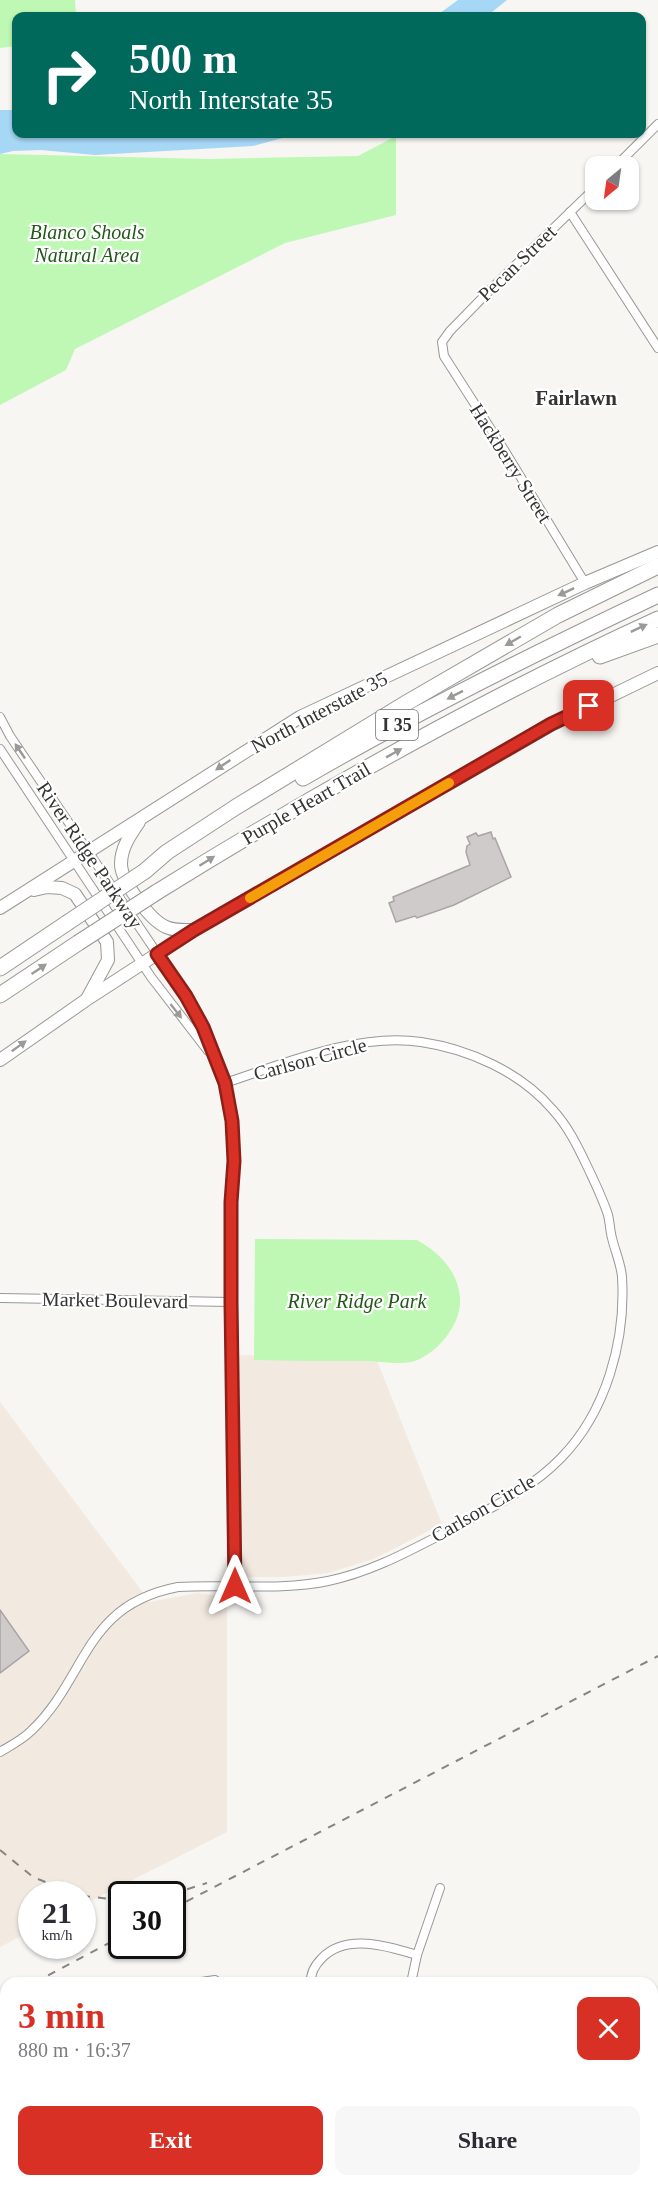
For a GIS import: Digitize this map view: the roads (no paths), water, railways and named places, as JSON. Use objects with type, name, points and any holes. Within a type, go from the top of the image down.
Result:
[{"type":"highway","points":[[145,871],[167,852],[226,813],[408,702],[558,615],[658,566]]},
{"type":"highway","name":"Purple Heart Trail","points":[[0,968],[145,871],[378,735],[547,648],[658,595]]},
{"type":"highway","name":"Purple Heart Trail","points":[[0,995],[157,892],[329,789],[530,682],[658,619]]},
{"type":"highway","points":[[530,682],[658,635]]},
{"type":"main road","name":"North Interstate 35","points":[[0,908],[142,819],[243,751],[300,717],[585,583],[658,552]]},
{"type":"main road","points":[[0,1060],[86,1000],[194,930],[551,724],[658,673]]},
{"type":"main road","points":[[142,819],[125,845],[121,867],[124,878],[153,919],[167,928],[178,931],[194,930]]},
{"type":"main road","points":[[21,894],[47,887],[62,888],[75,894],[107,942],[108,960],[86,1000]]},
{"type":"street","points":[[646,136],[658,124]]},
{"type":"street","points":[[626,156],[644,138]]},
{"type":"street","name":"Pecan Street","points":[[442,342],[493,287],[585,198]]},
{"type":"street","points":[[570,213],[658,348]]},
{"type":"street","name":"Hackberry Street","points":[[442,342],[444,356],[585,583]]},
{"type":"street","name":"River Ridge Parkway","points":[[0,717],[10,736],[192,1007],[203,1027],[225,1083],[232,1121],[234,1161],[231,1202],[231,1302],[235,1586]]},
{"type":"street","name":"River Ridge Parkway","points":[[0,749],[172,1006],[213,1056]]},
{"type":"street","name":"Carlson Circle","points":[[0,1752],[30,1732],[52,1707],[90,1644],[112,1617],[141,1598],[160,1590],[178,1587],[326,1581],[368,1570],[526,1488],[562,1458],[586,1426],[611,1375],[619,1335],[622,1274],[611,1236],[609,1218],[600,1192],[568,1129],[551,1107],[525,1083],[491,1064],[451,1048],[419,1041],[380,1040],[345,1046],[225,1083]]},
{"type":"street","name":"Market Boulevard","points":[[0,1298],[231,1302]]},
{"type":"street","points":[[412,1977],[417,1955],[440,1888]]},
{"type":"street","points":[[310,1977],[316,1963],[328,1951],[343,1945],[358,1943],[389,1947],[417,1955]]},
{"type":"water","points":[[458,0],[507,0],[492,12],[442,12]]},
{"type":"water","points":[[0,110],[12,110],[12,138],[282,138],[253,146],[95,155],[41,150],[0,154]]},
{"type":"railway","points":[[186,1902],[658,1656]]},
{"type":"railway","points":[[0,1850],[33,1877],[43,1881]]},
{"type":"railway","points":[[186,1890],[207,1883]]},
{"type":"railway","points":[[96,1897],[108,1899]]},
{"type":"railway","points":[[45,1977],[108,1943]]},
{"type":"district","name":"Fairlawn","points":[[576,398]]},
{"type":"park label","name":"Blanco Shoals Natural Area","points":[[87,244]]},
{"type":"park label","name":"River Ridge Park","points":[[357,1301]]}]
